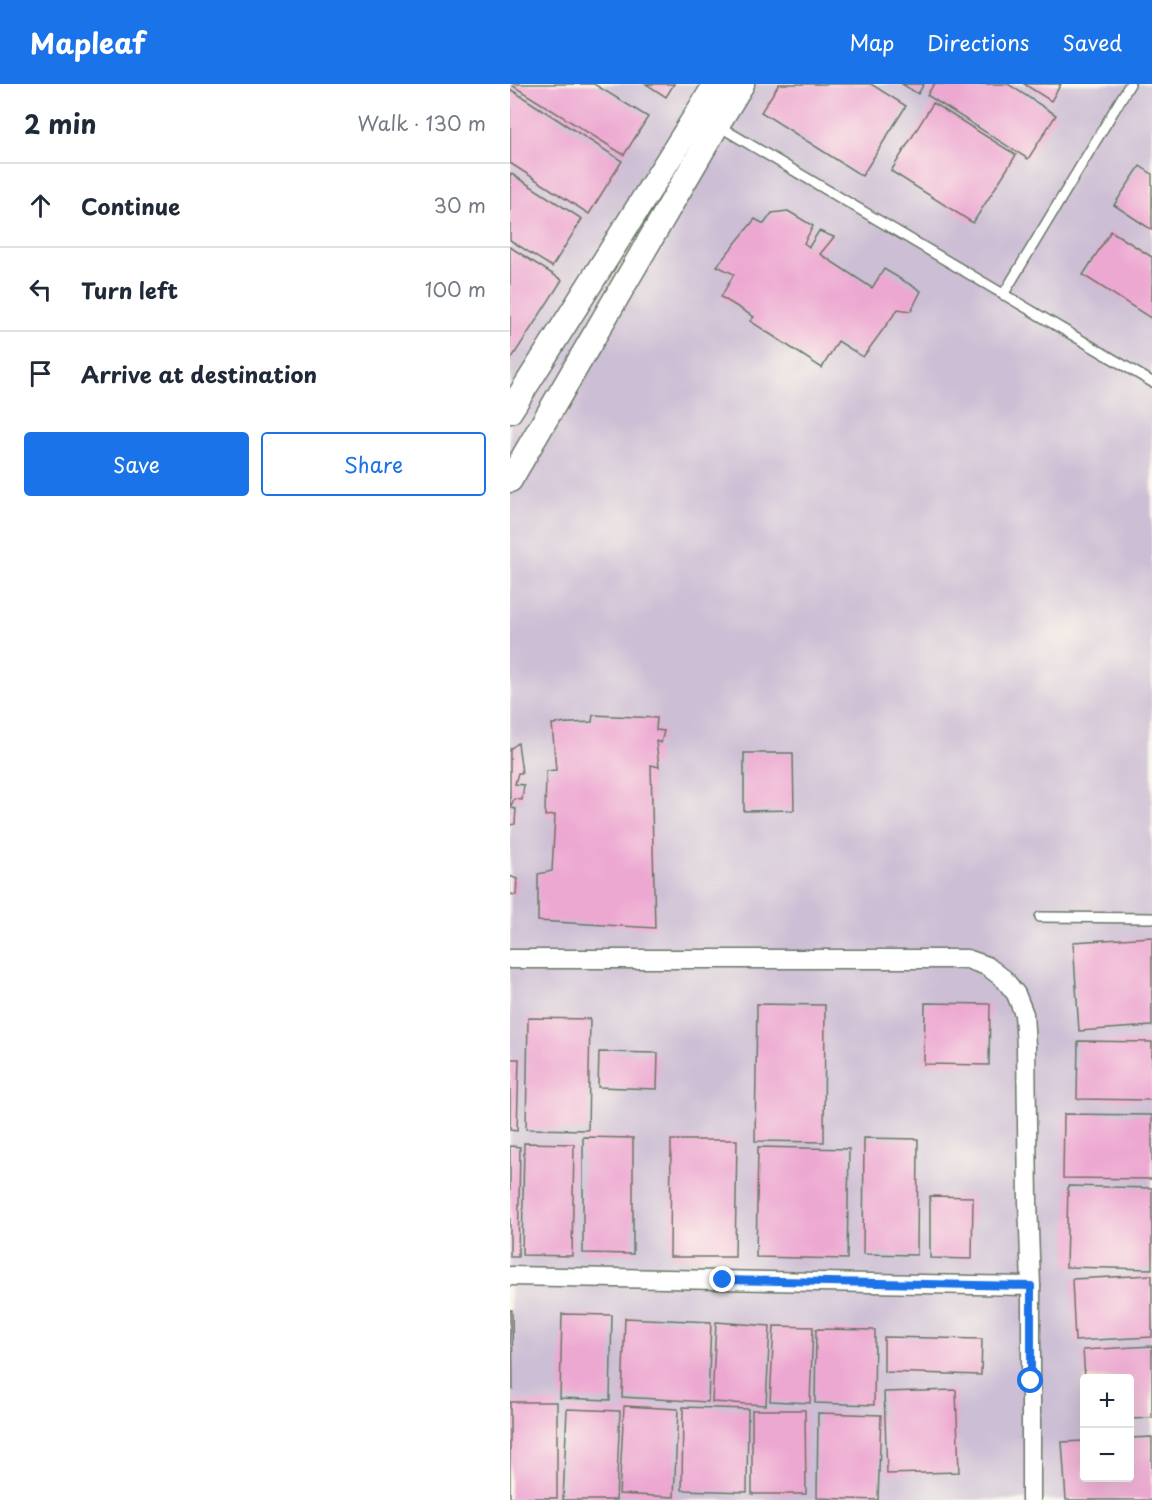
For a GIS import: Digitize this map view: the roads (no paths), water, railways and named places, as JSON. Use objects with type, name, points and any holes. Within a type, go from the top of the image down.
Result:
[{"type":"street","points":[[510,411],[716,84]]},
{"type":"street","points":[[513,469],[742,84]]},
{"type":"street","points":[[510,958],[967,959],[987,966],[1004,979],[1016,994],[1024,1014],[1026,1046],[1031,1286],[1031,1500]]},
{"type":"street","points":[[510,1276],[1031,1286]]},
{"type":"lane","points":[[1003,295],[1130,84]]},
{"type":"lane","points":[[717,125],[1152,381]]},
{"type":"lane","points":[[1040,917],[1152,918]]}]
